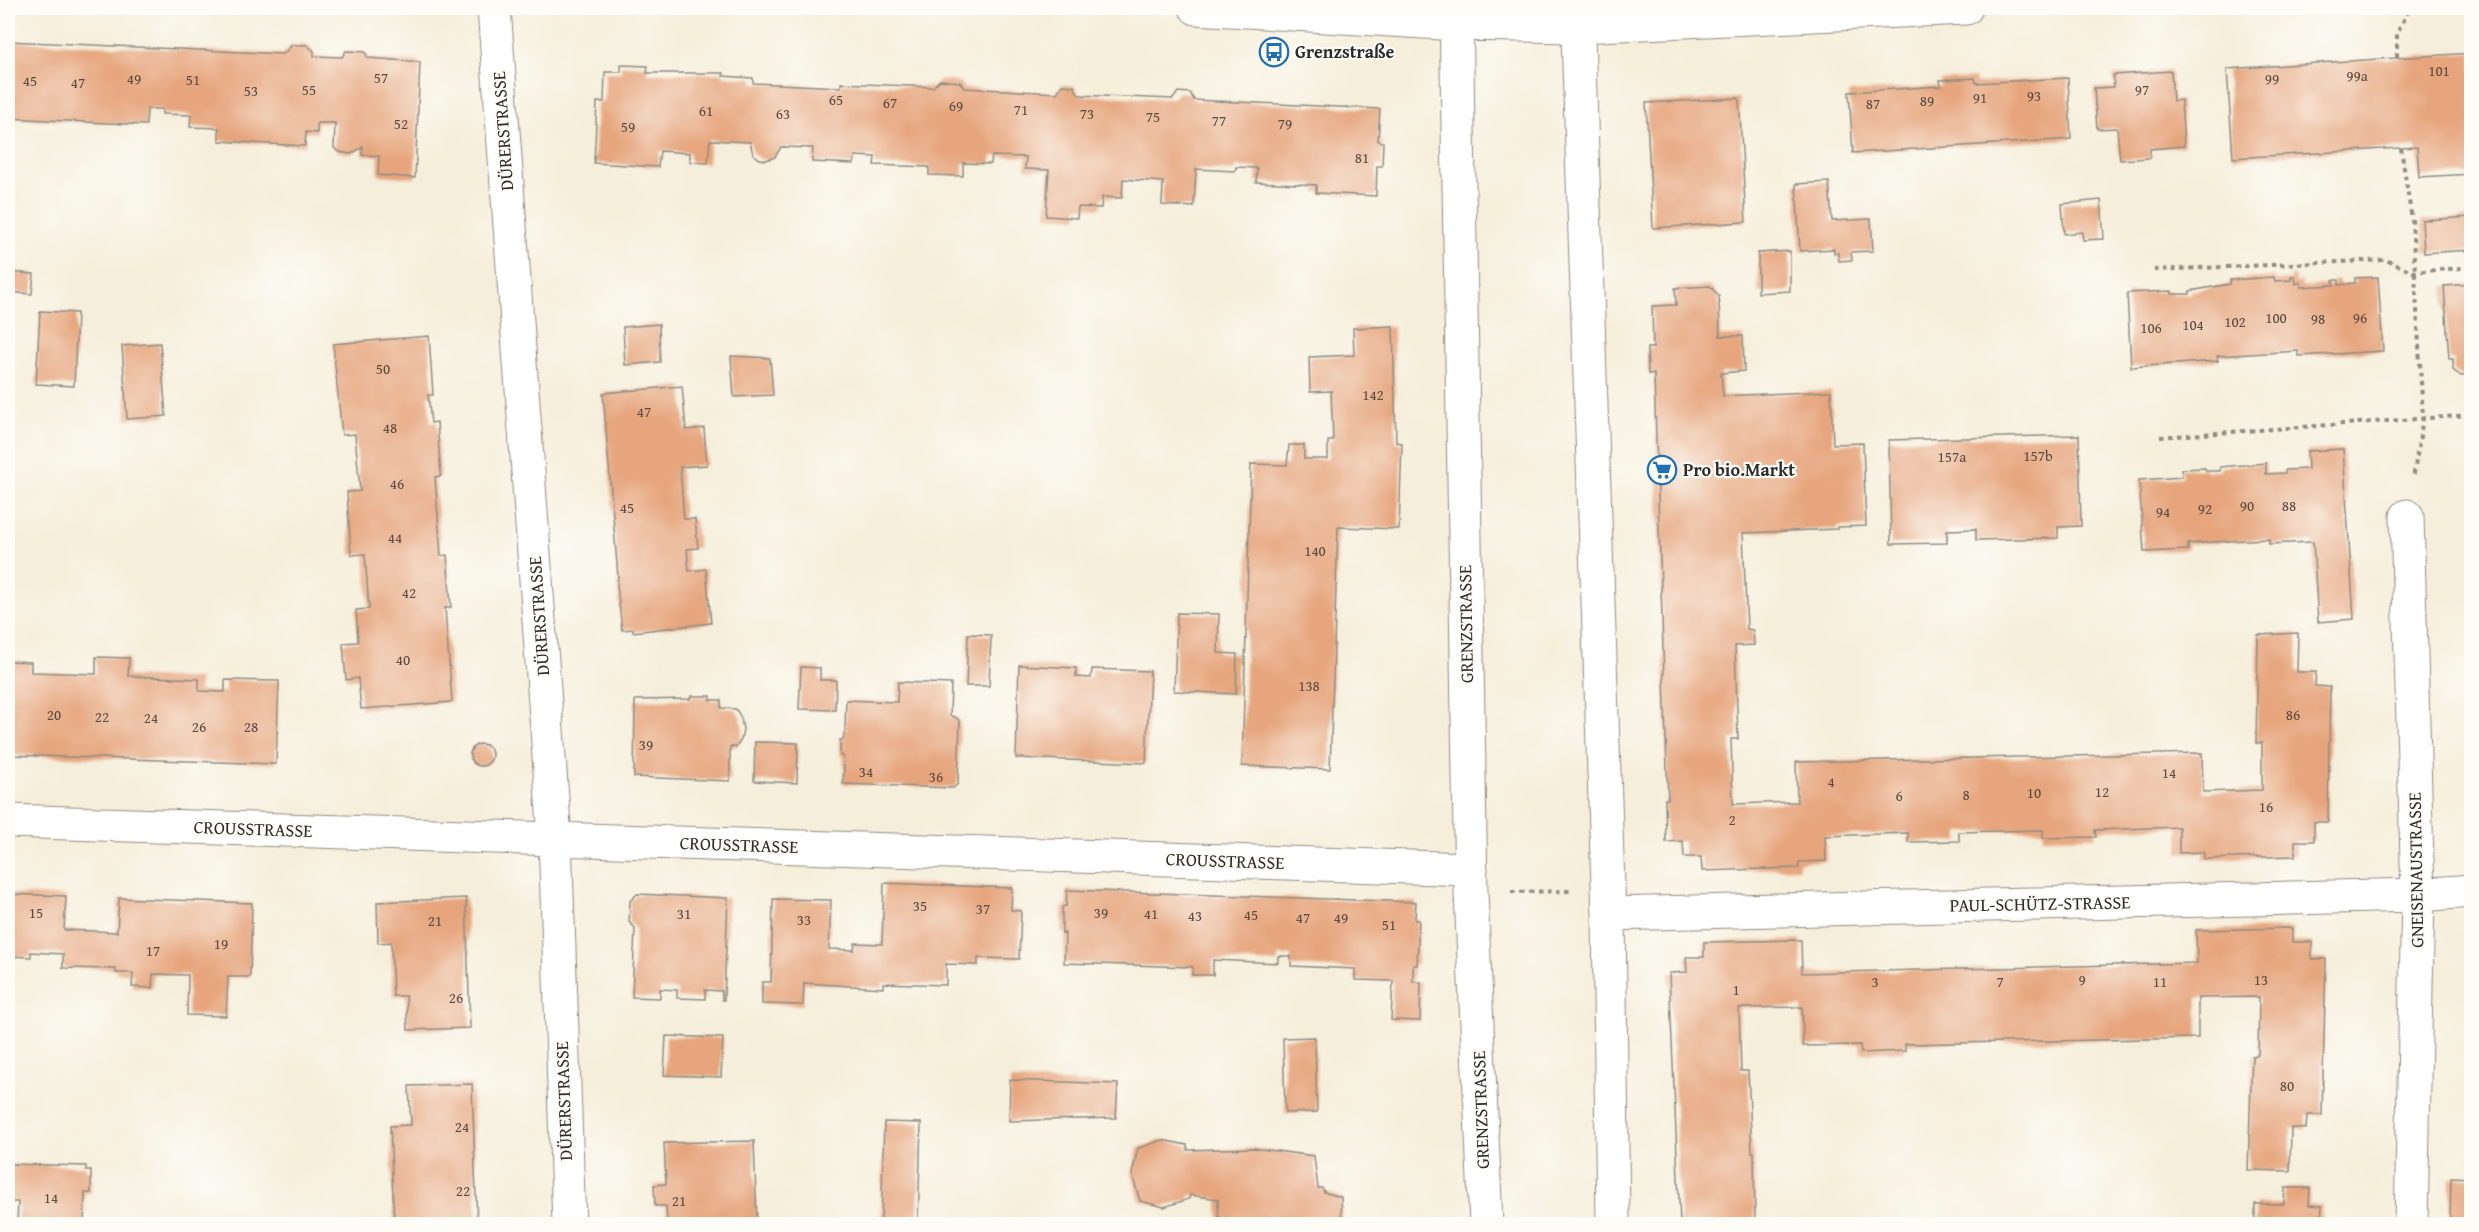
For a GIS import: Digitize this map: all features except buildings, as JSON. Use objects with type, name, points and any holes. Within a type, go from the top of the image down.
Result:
[{"type":"street","name":"DÜRERSTRASSE","points":[[494,8],[555,840],[568,1224]]},
{"type":"street","points":[[1196,8],[1456,16],[1578,17],[1966,8]]},
{"type":"street","name":"GRENZSTRASSE","points":[[1456,16],[1471,881],[1486,1224]]},
{"type":"street","points":[[1578,17],[1578,74],[1609,914],[1613,1224]]},
{"type":"street","name":"GNEISENAUSTRASSE","points":[[2407,516],[2418,895],[2410,1224]]},
{"type":"street","name":"CROUSSTRASSE","points":[[8,821],[555,840],[1471,881]]},
{"type":"street","name":"PAUL-SCHÜTZ-STRASSE","points":[[1609,914],[2418,895],[2472,891]]},
{"type":"path","points":[[2397,57],[2397,33],[2410,8]]},
{"type":"path","points":[[2401,148],[2412,220],[2423,418],[2407,516]]},
{"type":"path","points":[[2154,270],[2386,260],[2414,272],[2472,267]]},
{"type":"path","points":[[2160,437],[2472,415]]},
{"type":"path","points":[[1471,881],[1580,891],[1609,914]]},
{"type":"place","name":"Grenzstraße","points":[[1274,52]]},
{"type":"place","name":"Pro bio.Markt","points":[[1662,470]]}]
